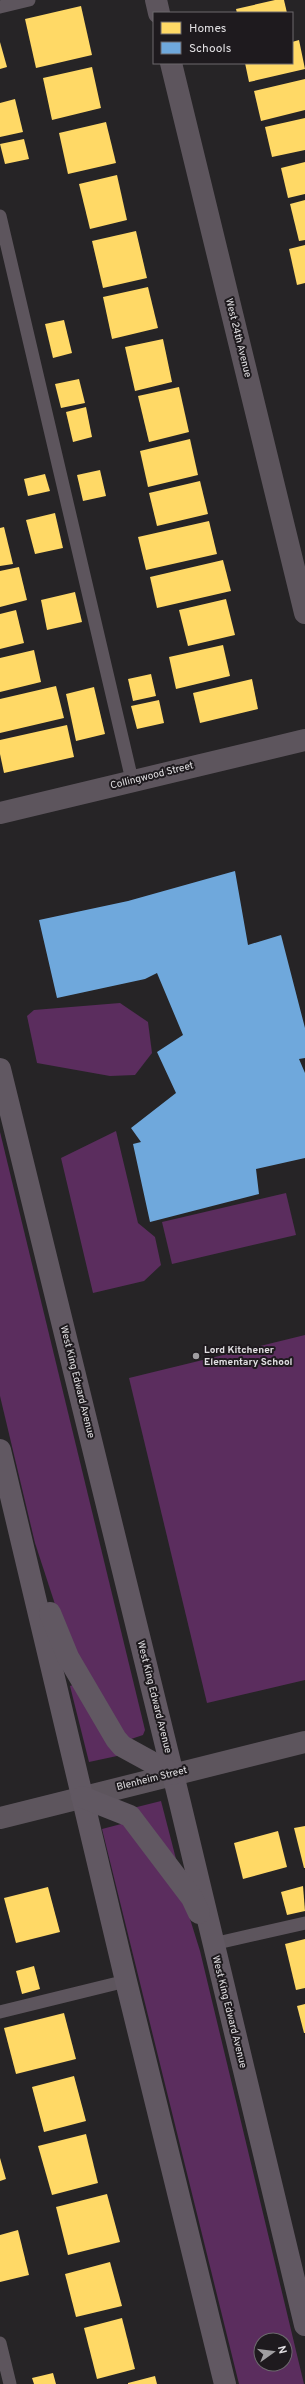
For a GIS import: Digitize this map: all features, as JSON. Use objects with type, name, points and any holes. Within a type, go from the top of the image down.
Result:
[{"type":"main road","name":"West King Edward Avenue","points":[[0,1069],[173,1774],[305,2325]]},
{"type":"main road","points":[[0,1450],[126,1981],[226,2384]]},
{"type":"main road","points":[[27,1561],[68,1657],[116,1739],[122,1746],[173,1774]]},
{"type":"main road","points":[[82,1797],[130,1816],[192,1898],[213,1944]]},
{"type":"street","points":[[156,0],[159,12]]},
{"type":"street","name":"West 24th Avenue","points":[[171,64],[305,613]]},
{"type":"street","name":"Collingwood Street","points":[[0,813],[132,780],[305,740]]},
{"type":"street","name":"Blenheim Street","points":[[0,1818],[305,1742]]},
{"type":"lane","points":[[0,7],[29,0]]},
{"type":"lane","points":[[0,216],[132,780]]},
{"type":"lane","points":[[213,1944],[305,1922]]},
{"type":"lane","points":[[0,2012],[126,1981]]},
{"type":"lane","points":[[0,2343],[10,2384]]},
{"type":"shaded area","points":[[120,1003],[148,1022],[152,1053],[135,1075],[110,1076],[37,1063],[27,1016],[34,1010]]},
{"type":"shaded area","points":[[116,1131],[138,1223],[155,1237],[161,1265],[144,1281],[93,1293],[61,1158]]},
{"type":"shaded area","points":[[0,1132],[145,1730],[143,1735],[128,1740],[67,1641],[35,1543],[0,1396]]},
{"type":"shaded area","points":[[286,1193],[296,1235],[172,1264],[162,1222]]},
{"type":"shaded area","points":[[305,1335],[305,1680],[207,1703],[129,1378]]},
{"type":"shaded area","points":[[73,1685],[117,1756],[89,1762],[70,1686]]},
{"type":"shaded area","points":[[161,1801],[176,1859],[133,1808]]},
{"type":"shaded area","points":[[125,1823],[186,1906],[200,1951],[292,2332],[253,2332],[253,2372],[293,2372],[293,2338],[304,2384],[239,2384],[102,1829]]},
{"type":"building: Homes","points":[[275,0],[284,0],[287,12],[237,12],[236,9]]},
{"type":"building: Homes","points":[[81,6],[92,55],[36,68],[25,19]]},
{"type":"building: Homes","points":[[299,40],[305,69],[249,82],[245,64],[293,64],[293,42]]},
{"type":"building: Homes","points":[[0,42],[7,67],[0,69]]},
{"type":"building: Homes","points":[[92,67],[101,108],[52,120],[43,78]]},
{"type":"building: Homes","points":[[305,79],[305,110],[261,121],[254,91]]},
{"type":"building: Homes","points":[[15,99],[23,132],[0,137],[0,103]]},
{"type":"building: Homes","points":[[305,118],[305,150],[272,157],[265,127]]},
{"type":"building: Homes","points":[[106,122],[116,163],[68,174],[59,133]]},
{"type":"building: Homes","points":[[24,139],[29,159],[5,164],[0,144]]},
{"type":"building: Homes","points":[[305,162],[305,194],[288,198],[281,168]]},
{"type":"building: Homes","points":[[117,175],[127,220],[90,229],[79,184]]},
{"type":"building: Homes","points":[[305,200],[305,240],[299,241],[290,204]]},
{"type":"building: Homes","points":[[136,231],[147,278],[103,288],[92,241]]},
{"type":"building: Homes","points":[[305,245],[305,283],[297,285],[289,249]]},
{"type":"building: Homes","points":[[148,287],[158,328],[112,339],[103,297]]},
{"type":"building: Homes","points":[[64,320],[72,353],[53,358],[45,324]]},
{"type":"building: Homes","points":[[163,339],[172,382],[135,391],[125,347]]},
{"type":"building: Homes","points":[[79,379],[85,403],[61,408],[55,384]]},
{"type":"building: Homes","points":[[179,387],[189,432],[149,442],[138,396]]},
{"type":"building: Homes","points":[[86,407],[92,437],[73,442],[66,412]]},
{"type":"building: Homes","points":[[190,439],[198,475],[148,487],[140,451]]},
{"type":"building: Homes","points":[[100,470],[106,496],[83,501],[77,475]]},
{"type":"building: Homes","points":[[45,474],[50,491],[28,496],[24,479]]},
{"type":"building: Homes","points":[[200,481],[208,514],[157,526],[149,493]]},
{"type":"building: Homes","points":[[55,513],[63,548],[35,554],[26,520]]},
{"type":"building: Homes","points":[[209,521],[217,554],[146,570],[138,537]]},
{"type":"building: Homes","points":[[4,527],[13,564],[0,566],[0,528]]},
{"type":"building: Homes","points":[[223,560],[231,591],[157,608],[150,577]]},
{"type":"building: Homes","points":[[19,567],[27,600],[0,607],[0,571]]},
{"type":"building: Homes","points":[[75,592],[82,622],[47,630],[41,600]]},
{"type":"building: Homes","points":[[226,599],[235,635],[188,646],[179,610]]},
{"type":"building: Homes","points":[[16,610],[24,643],[0,649],[0,614]]},
{"type":"building: Homes","points":[[223,645],[230,676],[176,689],[169,657]]},
{"type":"building: Homes","points":[[34,650],[41,682],[0,692],[0,658]]},
{"type":"building: Homes","points":[[151,674],[156,696],[133,701],[128,679]]},
{"type":"building: Homes","points":[[252,679],[258,709],[200,723],[193,693]]},
{"type":"building: Homes","points":[[56,686],[64,718],[0,733],[0,699]]},
{"type":"building: Homes","points":[[94,687],[105,734],[76,741],[66,694]]},
{"type":"building: Homes","points":[[159,700],[164,723],[137,729],[131,706]]},
{"type":"building: Homes","points":[[67,725],[74,757],[4,773],[0,754],[0,740]]},
{"type":"building: Homes","points":[[305,1826],[305,1868],[304,1868],[294,1828]]},
{"type":"building: Homes","points":[[278,1831],[287,1867],[243,1879],[234,1843]]},
{"type":"building: Homes","points":[[303,1886],[305,1911],[287,1915],[281,1892]]},
{"type":"building: Homes","points":[[48,1887],[60,1932],[16,1943],[4,1898]]},
{"type":"building: Homes","points":[[305,1939],[305,1988],[296,1990],[285,1944]]},
{"type":"building: Homes","points":[[34,1966],[40,1989],[22,1994],[16,1971]]},
{"type":"building: Homes","points":[[305,2004],[305,2033],[304,2033],[297,2006]]},
{"type":"building: Homes","points":[[64,2013],[76,2059],[16,2074],[4,2028]]},
{"type":"building: Homes","points":[[74,2076],[86,2121],[44,2132],[32,2087]]},
{"type":"building: Homes","points":[[86,2134],[98,2183],[52,2195],[38,2146]]},
{"type":"building: Homes","points":[[0,2158],[6,2179],[0,2181]]},
{"type":"building: Homes","points":[[107,2194],[120,2242],[68,2255],[56,2207]]},
{"type":"building: Homes","points":[[18,2230],[29,2275],[0,2282],[0,2235]]},
{"type":"building: Homes","points":[[110,2262],[122,2306],[76,2317],[65,2274]]},
{"type":"building: Homes","points":[[122,2318],[135,2369],[97,2379],[84,2328]]},
{"type":"building: Homes","points":[[53,2373],[56,2384],[34,2384],[32,2378]]},
{"type":"building: Homes","points":[[155,2376],[157,2384],[128,2384],[128,2383]]},
{"type":"building: Schools","points":[[235,871],[248,945],[281,935],[305,1028],[305,1058],[299,1059],[305,1073],[305,1158],[256,1169],[259,1194],[150,1222],[133,1144],[141,1142],[131,1128],[176,1093],[157,1052],[183,1035],[157,973],[145,979],[57,998],[39,920],[128,901]]},
{"type":"place","name":"Lord Kitchener Elementary School","points":[[196,1356]]}]
